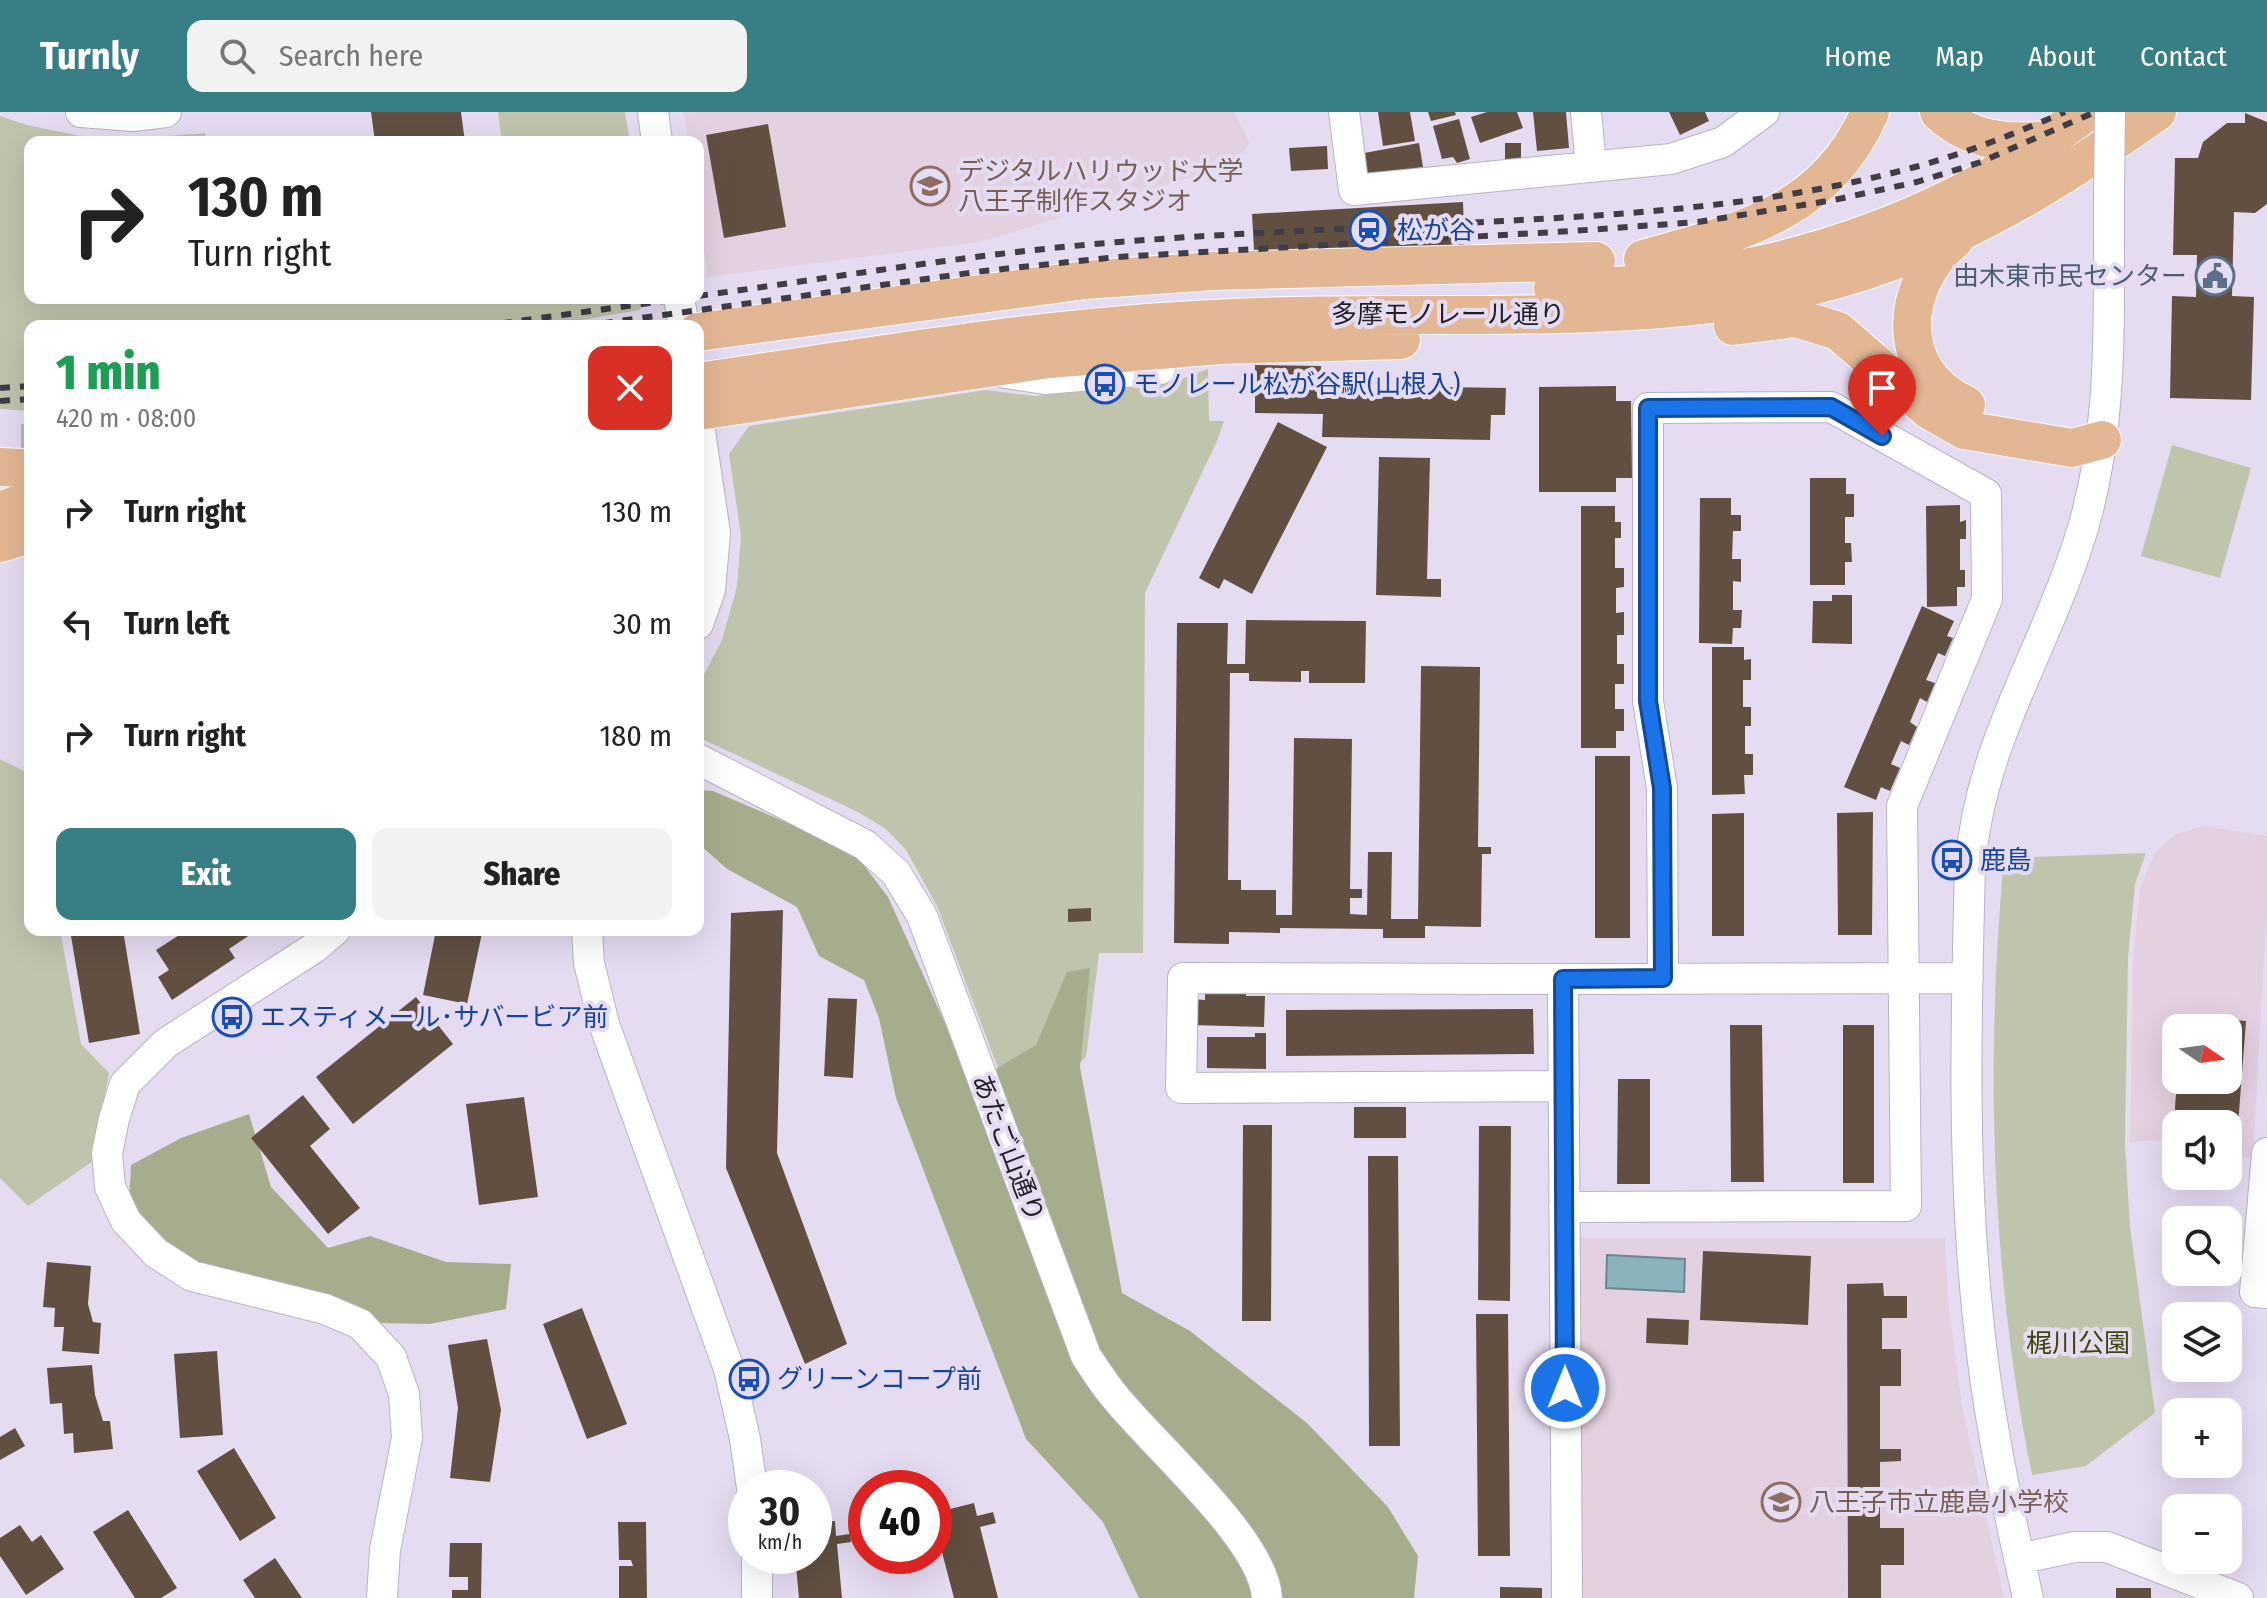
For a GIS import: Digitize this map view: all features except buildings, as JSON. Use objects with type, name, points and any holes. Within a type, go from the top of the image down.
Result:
[{"type":"main road","points":[[1643,259],[1712,242],[1789,208],[1837,164],[1860,133],[1870,112]]},
{"type":"main road","points":[[1939,112],[1956,126],[1985,138],[2025,142],[2047,140]]},
{"type":"main road","name":"多摩モノレール通り","points":[[704,357],[1016,312],[1104,303],[1328,290],[1570,288],[1645,284],[1708,275],[1774,261],[1884,227],[1953,197],[1997,173],[2087,112]]},
{"type":"main road","name":"多摩モノレール通り","points":[[704,381],[939,347],[1190,320],[1323,315],[1649,312],[1713,304],[1850,275],[1894,261],[1970,227],[2074,170],[2157,112]]},
{"type":"main road","points":[[704,331],[1085,280],[1228,271],[1714,256],[1884,227]]},
{"type":"main road","points":[[1970,227],[1937,256],[1927,269],[1916,295],[1911,314],[1912,333],[1925,369],[1939,388],[1974,409],[2075,425],[2102,440]]},
{"type":"main road","points":[[1550,340],[1649,312]]},
{"type":"main road","points":[[704,410],[1049,359],[1221,345],[1649,338],[1761,320],[1796,318],[1838,331],[1929,410],[1964,430],[2072,448],[2102,440]]},
{"type":"main road","points":[[0,511],[14,464]]},
{"type":"main road","points":[[0,543],[24,536]]},
{"type":"street","points":[[81,112],[133,116],[166,112]]},
{"type":"street","points":[[653,112],[656,136]]},
{"type":"street","points":[[1344,112],[1354,190],[1671,159],[1713,146],[1747,118]]},
{"type":"street","points":[[1586,112],[1591,166]]},
{"type":"street","points":[[2028,1598],[1987,1397],[1977,1315],[1967,1151],[1970,867],[1972,837],[1991,757],[2077,547],[2096,476],[2107,371],[2110,112]]},
{"type":"street","points":[[1564,1207],[1906,1206],[1902,806],[1987,599],[1986,494],[1831,407],[1648,408],[1648,701],[1662,788],[1663,978]]},
{"type":"street","points":[[704,459],[715,533],[710,590],[704,607]]},
{"type":"street","name":"あたご山通り","points":[[704,762],[865,845],[896,873],[922,916],[1086,1356],[1111,1393],[1236,1531],[1256,1563],[1267,1598]]},
{"type":"street","points":[[328,936],[166,1043],[125,1084],[107,1153],[110,1187],[126,1221],[156,1253],[192,1276],[337,1314],[360,1324],[391,1357],[404,1394],[407,1438],[385,1550],[382,1598]]},
{"type":"street","points":[[587,936],[589,963],[604,1024],[729,1369],[749,1470]]},
{"type":"street","points":[[1564,1086],[1181,1088],[1183,978],[1968,978]]},
{"type":"street","points":[[1563,979],[1567,1598]]},
{"type":"street","points":[[2267,1153],[2255,1292],[2267,1293]]},
{"type":"street","points":[[2019,1559],[2074,1547],[2107,1547],[2176,1586],[2238,1598]]},
{"type":"street","points":[[757,1574],[757,1598]]},
{"type":"shaded area","name":"デジタルハリウッド大学 八王子制作スタジオ","points":[[684,112],[1234,112],[1250,143],[1232,165],[980,242],[708,277],[704,249],[704,136],[687,136]]},
{"type":"shaded area","points":[[704,790],[713,791],[809,832],[860,860],[888,897],[964,1065],[991,1072],[1036,1045],[1067,972],[1090,968],[1080,1067],[1122,1293],[1190,1331],[1307,1423],[1388,1507],[1418,1556],[1414,1598],[1139,1598],[1103,1522],[1026,1439],[896,1098],[879,1018],[864,980],[819,956],[797,907],[727,869],[704,848]]},
{"type":"shaded area","points":[[2202,826],[2267,836],[2267,903],[2253,1158],[2242,1158],[2242,1110],[2162,1110],[2162,1140],[2130,1142],[2133,960],[2140,889],[2155,852],[2175,835]]},
{"type":"shaded area","points":[[249,1114],[271,1187],[328,1248],[370,1236],[446,1262],[511,1264],[506,1309],[430,1324],[372,1323],[192,1270],[129,1203],[131,1165],[181,1138]]},
{"type":"shaded area","name":"八王子市立鹿島小学校","points":[[1579,1238],[1945,1238],[1948,1300],[1962,1406],[2004,1598],[1580,1598]]},
{"type":"shaded area","points":[[1607,1255],[1685,1259],[1684,1292],[1606,1288]]},
{"type":"green space","points":[[498,112],[625,112],[629,136],[501,136]]},
{"type":"green space","points":[[0,116],[80,136],[24,136],[24,304],[644,304],[639,310],[583,320],[24,320],[24,411],[0,409]]},
{"type":"green space","points":[[205,133],[206,136],[167,136]]},
{"type":"green space","points":[[1208,369],[1209,421],[1224,421],[1145,593],[1143,953],[1099,953],[1086,1057],[1016,1116],[937,906],[906,850],[886,829],[858,812],[704,740],[704,674],[722,640],[737,586],[741,536],[729,454],[749,426],[986,390],[1035,396],[1173,382]]},
{"type":"green space","points":[[2172,445],[2251,468],[2220,578],[2141,556]]},
{"type":"green space","points":[[0,759],[24,771],[24,936],[61,936],[81,1044],[109,1073],[93,1161],[28,1206],[0,1178]]},
{"type":"green space","name":"梶川公園","points":[[2146,853],[2135,884],[2128,958],[2125,1144],[2130,1227],[2155,1413],[2086,1466],[2032,1475],[2008,1322],[1996,1167],[1995,1012],[2004,858]]},
{"type":"railway","points":[[704,295],[961,259],[1119,242],[1606,215],[1710,205],[1864,180],[1991,142],[2065,112]]},
{"type":"railway","points":[[627,320],[984,271],[1117,257],[1698,222],[1834,200],[1917,182],[1981,162],[2095,112]]},
{"type":"railway","points":[[526,320],[642,304]]},
{"type":"railway","points":[[0,388],[24,386]]},
{"type":"railway","points":[[0,401],[24,399]]},
{"type":"place","name":"デジタルハリウッド大学 八王子制作スタジオ","points":[[930,186]]},
{"type":"place","name":"松が谷","points":[[1369,230]]},
{"type":"place","name":"由木東市民センター","points":[[2215,276]]},
{"type":"place","name":"モノレール松が谷駅(山根入)","points":[[1105,384]]},
{"type":"place","name":"鹿島","points":[[1952,860]]},
{"type":"place","name":"エスティメール･サバービア前","points":[[232,1017]]},
{"type":"place","name":"グリーンコープ前","points":[[749,1379]]},
{"type":"place","name":"八王子市立鹿島小学校","points":[[1781,1502]]},
{"type":"route","points":[[1565,1388],[1563,979],[1663,978],[1662,788],[1648,701],[1648,408],[1831,407],[1882,436]]}]
